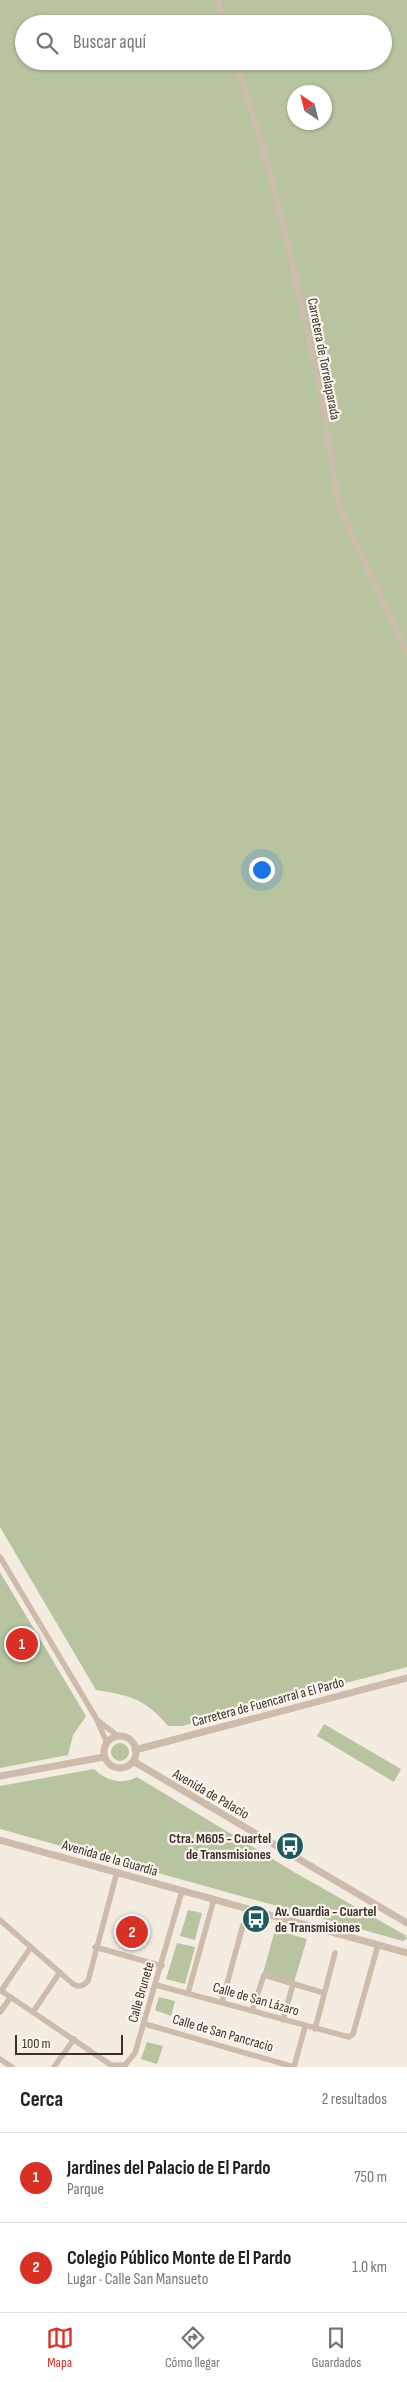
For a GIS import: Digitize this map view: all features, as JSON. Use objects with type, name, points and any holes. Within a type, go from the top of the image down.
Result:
[{"type":"street","points":[[218,0],[222,15]]},
{"type":"street","name":"Carretera de Torrelaparada","points":[[239,70],[263,148],[287,241],[321,393],[339,507],[407,653]]},
{"type":"street","points":[[0,1557],[96,1718],[107,1743],[104,1757],[110,1765],[118,1768],[125,1767],[133,1761],[135,1750],[129,1740],[118,1736],[96,1718]]},
{"type":"street","name":"Carretera de Fuencarral a El Pardo","points":[[135,1750],[407,1678]]},
{"type":"street","points":[[107,1743],[118,1736]]},
{"type":"street","points":[[0,1776],[104,1757]]},
{"type":"street","name":"Avenida de Palacio","points":[[133,1761],[407,1923]]},
{"type":"street","name":"Avenida de la Guardia","points":[[0,1840],[407,1953]]},
{"type":"street","points":[[0,1920],[76,1986],[84,1985],[88,1980],[95,1947],[117,1872]]},
{"type":"street","name":"Calle Brunete","points":[[126,2066],[135,2053],[145,2024],[182,1890]]},
{"type":"street","points":[[188,1993],[214,1899]]},
{"type":"street","points":[[222,2002],[243,1925]]},
{"type":"street","name":"Calle de San Lázaro","points":[[156,1985],[306,2027],[349,2037],[354,2034],[378,1944]]},
{"type":"street","points":[[31,1947],[1,1991],[111,2065],[126,2066]]},
{"type":"street","points":[[95,1947],[162,1966]]},
{"type":"street","points":[[314,2029],[335,1953]]},
{"type":"street","points":[[33,2012],[60,1972]]},
{"type":"street","points":[[252,2011],[264,1975],[324,1993]]},
{"type":"street","points":[[283,2020],[293,1984]]},
{"type":"street","points":[[0,2012],[11,1998]]},
{"type":"street","name":"Calle de San Pancracio","points":[[145,2024],[294,2067]]},
{"type":"street","points":[[294,2067],[306,2027]]},
{"type":"street","points":[[54,2067],[74,2039]]},
{"type":"street","points":[[0,2059],[12,2067]]},
{"type":"green space","points":[[0,0],[407,0],[407,1667],[182,1726],[168,1726],[144,1704],[118,1694],[96,1690],[0,1527]]},
{"type":"green space","points":[[0,1572],[86,1716],[73,1735],[68,1755],[0,1768]]},
{"type":"green space","points":[[324,1724],[401,1769],[394,1782],[317,1736]]},
{"type":"green space","points":[[116,1743],[124,1743],[129,1748],[127,1759],[116,1761],[111,1756],[111,1748]]},
{"type":"green space","points":[[94,1769],[109,1779],[114,1780],[126,1781],[137,1777],[294,1872],[405,1935],[407,1939],[403,1941],[0,1829],[0,1786]]},
{"type":"green space","points":[[188,1910],[202,1913],[195,1940],[180,1936]]},
{"type":"green space","points":[[275,1930],[307,1939],[294,1982],[263,1973]]},
{"type":"green space","points":[[177,1943],[195,1947],[185,1984],[166,1979]]},
{"type":"green space","points":[[159,1997],[175,2001],[171,2016],[155,2010]]},
{"type":"green space","points":[[147,2042],[163,2046],[157,2064],[141,2059]]},
{"type":"place","name":"Jardines del Palacio de El Pardo","points":[[22,1644]]},
{"type":"place","name":"Ctra. M605 - Cuartel de Transmisiones","points":[[290,1846]]},
{"type":"place","name":"Av. Guardia - Cuartel de Transmisiones","points":[[256,1919]]},
{"type":"place","name":"Colegio Público Monte de El Pardo","points":[[132,1932]]}]
